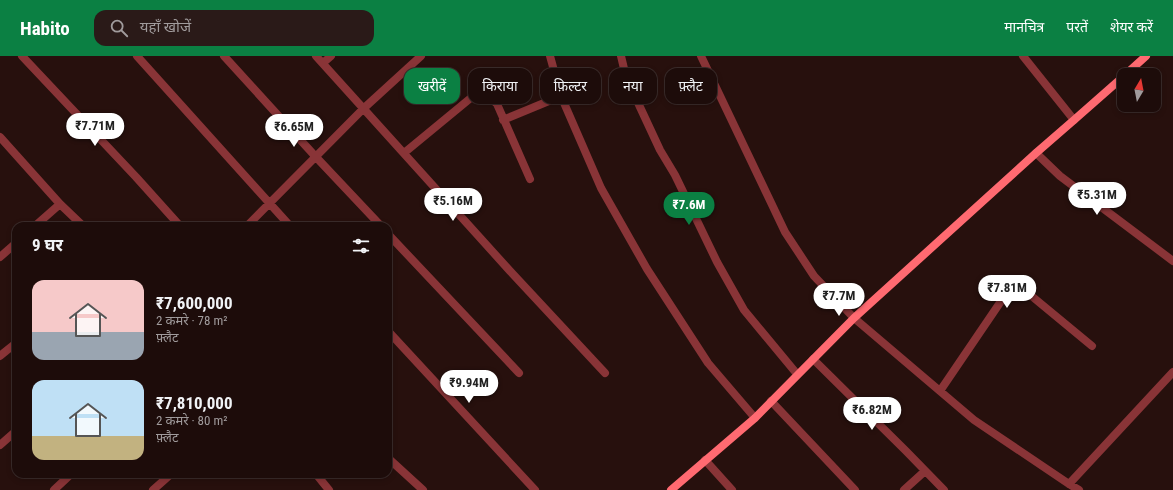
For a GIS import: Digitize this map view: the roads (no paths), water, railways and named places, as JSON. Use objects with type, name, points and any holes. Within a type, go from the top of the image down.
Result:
[{"type":"street","points":[[22,56],[176,222]]},
{"type":"street","points":[[137,56],[286,222]]},
{"type":"street","points":[[224,56],[377,222]]},
{"type":"street","points":[[316,56],[605,373]]},
{"type":"street","points":[[323,63],[331,56]]},
{"type":"street","points":[[251,222],[363,108],[421,56]]},
{"type":"street","points":[[550,56],[553,68]]},
{"type":"street","points":[[621,56],[626,77],[660,150],[676,176],[717,262],[744,310],[798,374]]},
{"type":"street","points":[[701,56],[785,232],[814,276],[854,318],[974,420],[1079,490]]},
{"type":"street","points":[[1023,56],[1074,120]]},
{"type":"street","points":[[1132,68],[1146,56]]},
{"type":"street","points":[[671,490],[755,418],[854,318],[1117,81]]},
{"type":"street","points":[[404,153],[478,92],[482,92],[488,95],[497,104],[530,179]]},
{"type":"street","points":[[503,120],[542,104]]},
{"type":"street","points":[[564,104],[601,188],[647,268],[708,363],[755,418]]},
{"type":"street","points":[[0,137],[78,222]]},
{"type":"street","points":[[1036,153],[1060,176],[1173,261]]},
{"type":"street","points":[[40,222],[60,204]]},
{"type":"street","points":[[392,238],[519,373]]},
{"type":"street","points":[[0,257],[12,246]]},
{"type":"street","points":[[940,391],[1012,285],[1017,284],[1092,346]]},
{"type":"street","points":[[392,335],[535,490]]},
{"type":"street","points":[[0,356],[12,346]]},
{"type":"street","points":[[813,359],[944,490]]},
{"type":"street","points":[[1069,484],[1173,372]]},
{"type":"street","points":[[771,401],[855,490]]},
{"type":"street","points":[[0,446],[12,435]]},
{"type":"street","points":[[705,460],[732,490]]},
{"type":"street","points":[[392,462],[423,490]]},
{"type":"street","points":[[904,490],[925,470]]},
{"type":"street","points":[[54,490],[67,478]]},
{"type":"street","points":[[153,490],[166,478]]},
{"type":"street","points":[[319,478],[329,490]]}]
